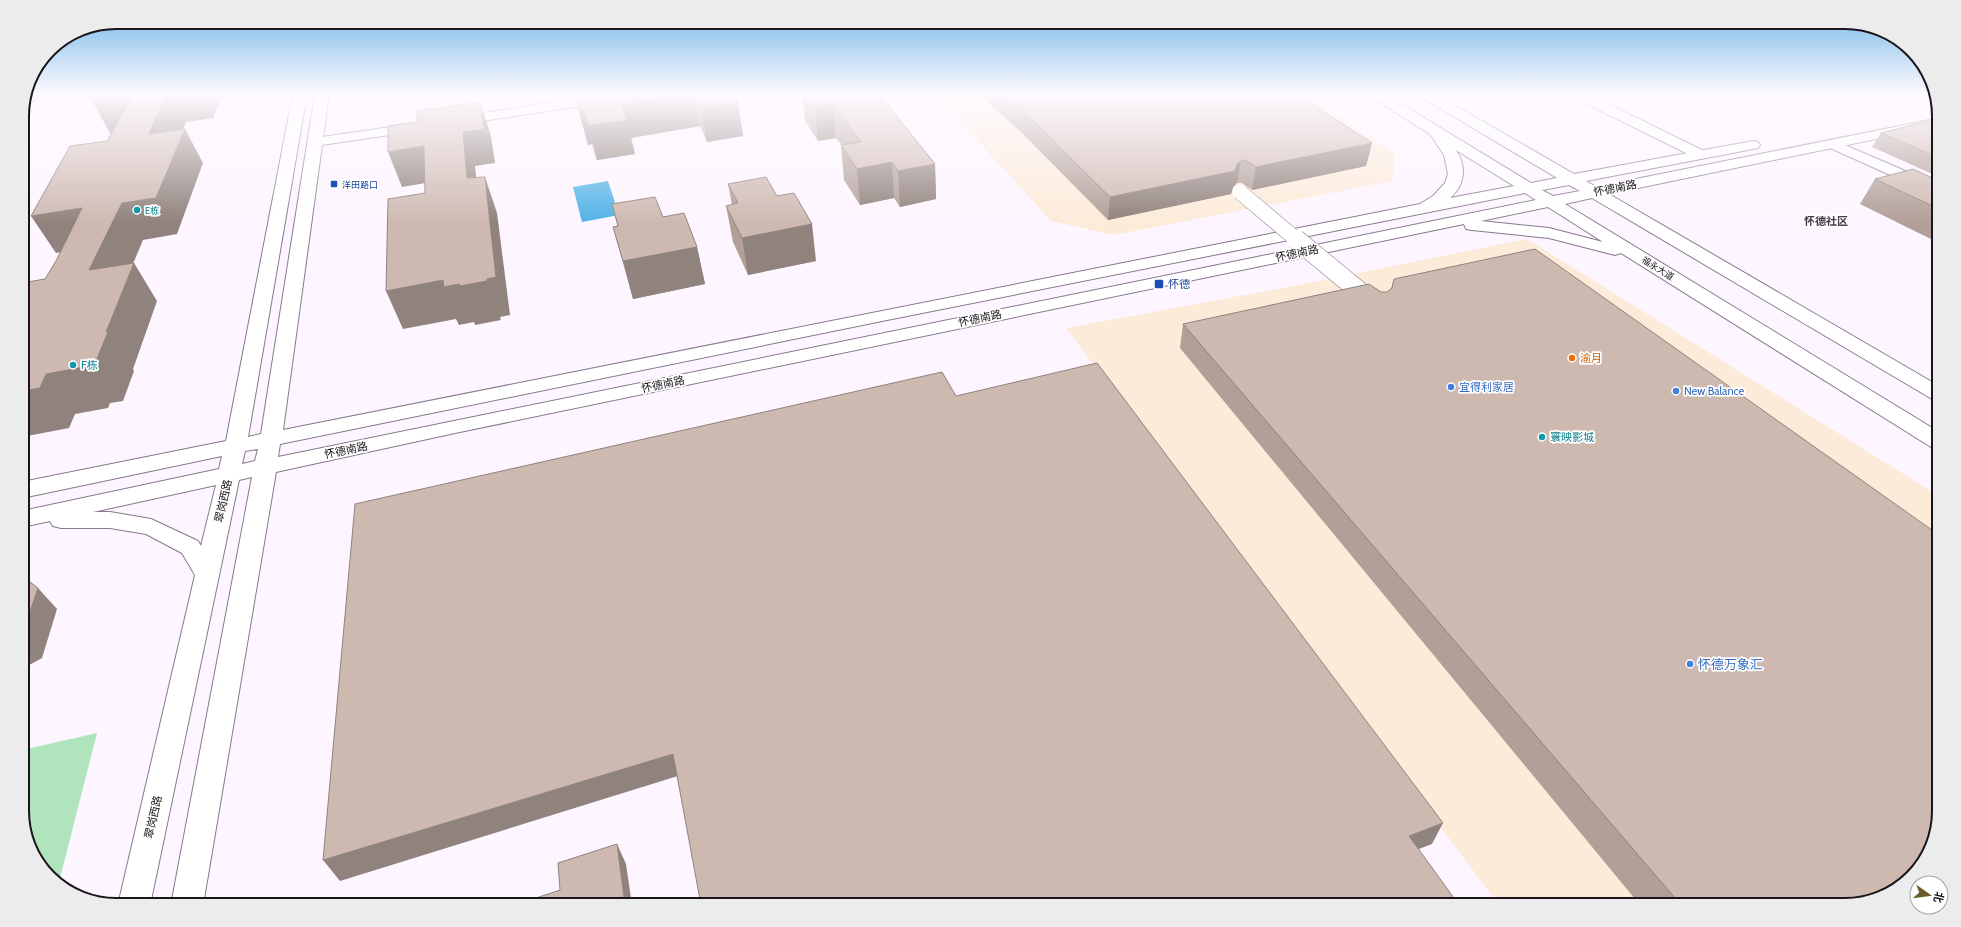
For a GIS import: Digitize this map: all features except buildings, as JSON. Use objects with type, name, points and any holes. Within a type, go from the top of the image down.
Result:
[{"type":"main road","name":"翠岗西路","points":[[136,898],[243,412],[292,137]]},
{"type":"main road","points":[[188,898],[270,439],[316,137]]},
{"type":"main road","points":[[315,142],[347,137]]},
{"type":"main road","points":[[1410,211],[1437,201],[1448,192],[1455,182],[1455,162],[1438,137]]},
{"type":"main road","name":"福永大道","points":[[1447,137],[1932,438]]},
{"type":"main road","points":[[1501,137],[1932,391]]},
{"type":"main road","points":[[1665,137],[1701,155]]},
{"type":"main road","name":"怀德南路","points":[[29,489],[1410,211],[1795,137]]},
{"type":"main road","name":"怀德南路","points":[[29,518],[265,467],[1550,201],[1865,137]]},
{"type":"main road","points":[[1833,144],[1932,188]]},
{"type":"main road","points":[[1240,192],[1376,305]]},
{"type":"main road","points":[[1427,227],[1468,225],[1497,226],[1549,233],[1608,248],[1634,257],[1662,270]]},
{"type":"main road","points":[[29,522],[60,520],[110,520],[151,527],[190,547],[207,574]]},
{"type":"shaded area","points":[[975,137],[1370,137],[1395,154],[1392,181],[1114,235],[1051,221]]},
{"type":"shaded area","name":"怀德万象汇","points":[[1527,239],[1932,492],[1931,819],[1853,897],[1494,898],[1066,328],[1294,286]]},
{"type":"green space","points":[[97,733],[60,877],[51,868],[38,850],[31,828],[29,817],[29,748]]},
{"type":"water","points":[[608,181],[619,215],[582,222],[573,187]]},
{"type":"place","name":"洋田路口","points":[[334,184]]},
{"type":"place","name":"E栋","points":[[137,210]]},
{"type":"place","name":"怀德","points":[[1159,284]]},
{"type":"place","name":"渝月","points":[[1572,358]]},
{"type":"place","name":"F栋","points":[[73,365]]},
{"type":"place","name":"宜得利家居","points":[[1451,387]]},
{"type":"place","name":"New Balance","points":[[1676,391]]},
{"type":"place","name":"寰映影城","points":[[1542,437]]},
{"type":"place","name":"怀德万象汇","points":[[1690,664]]},
{"type":"district","name":"怀德社区","points":[[1826,221]]}]
